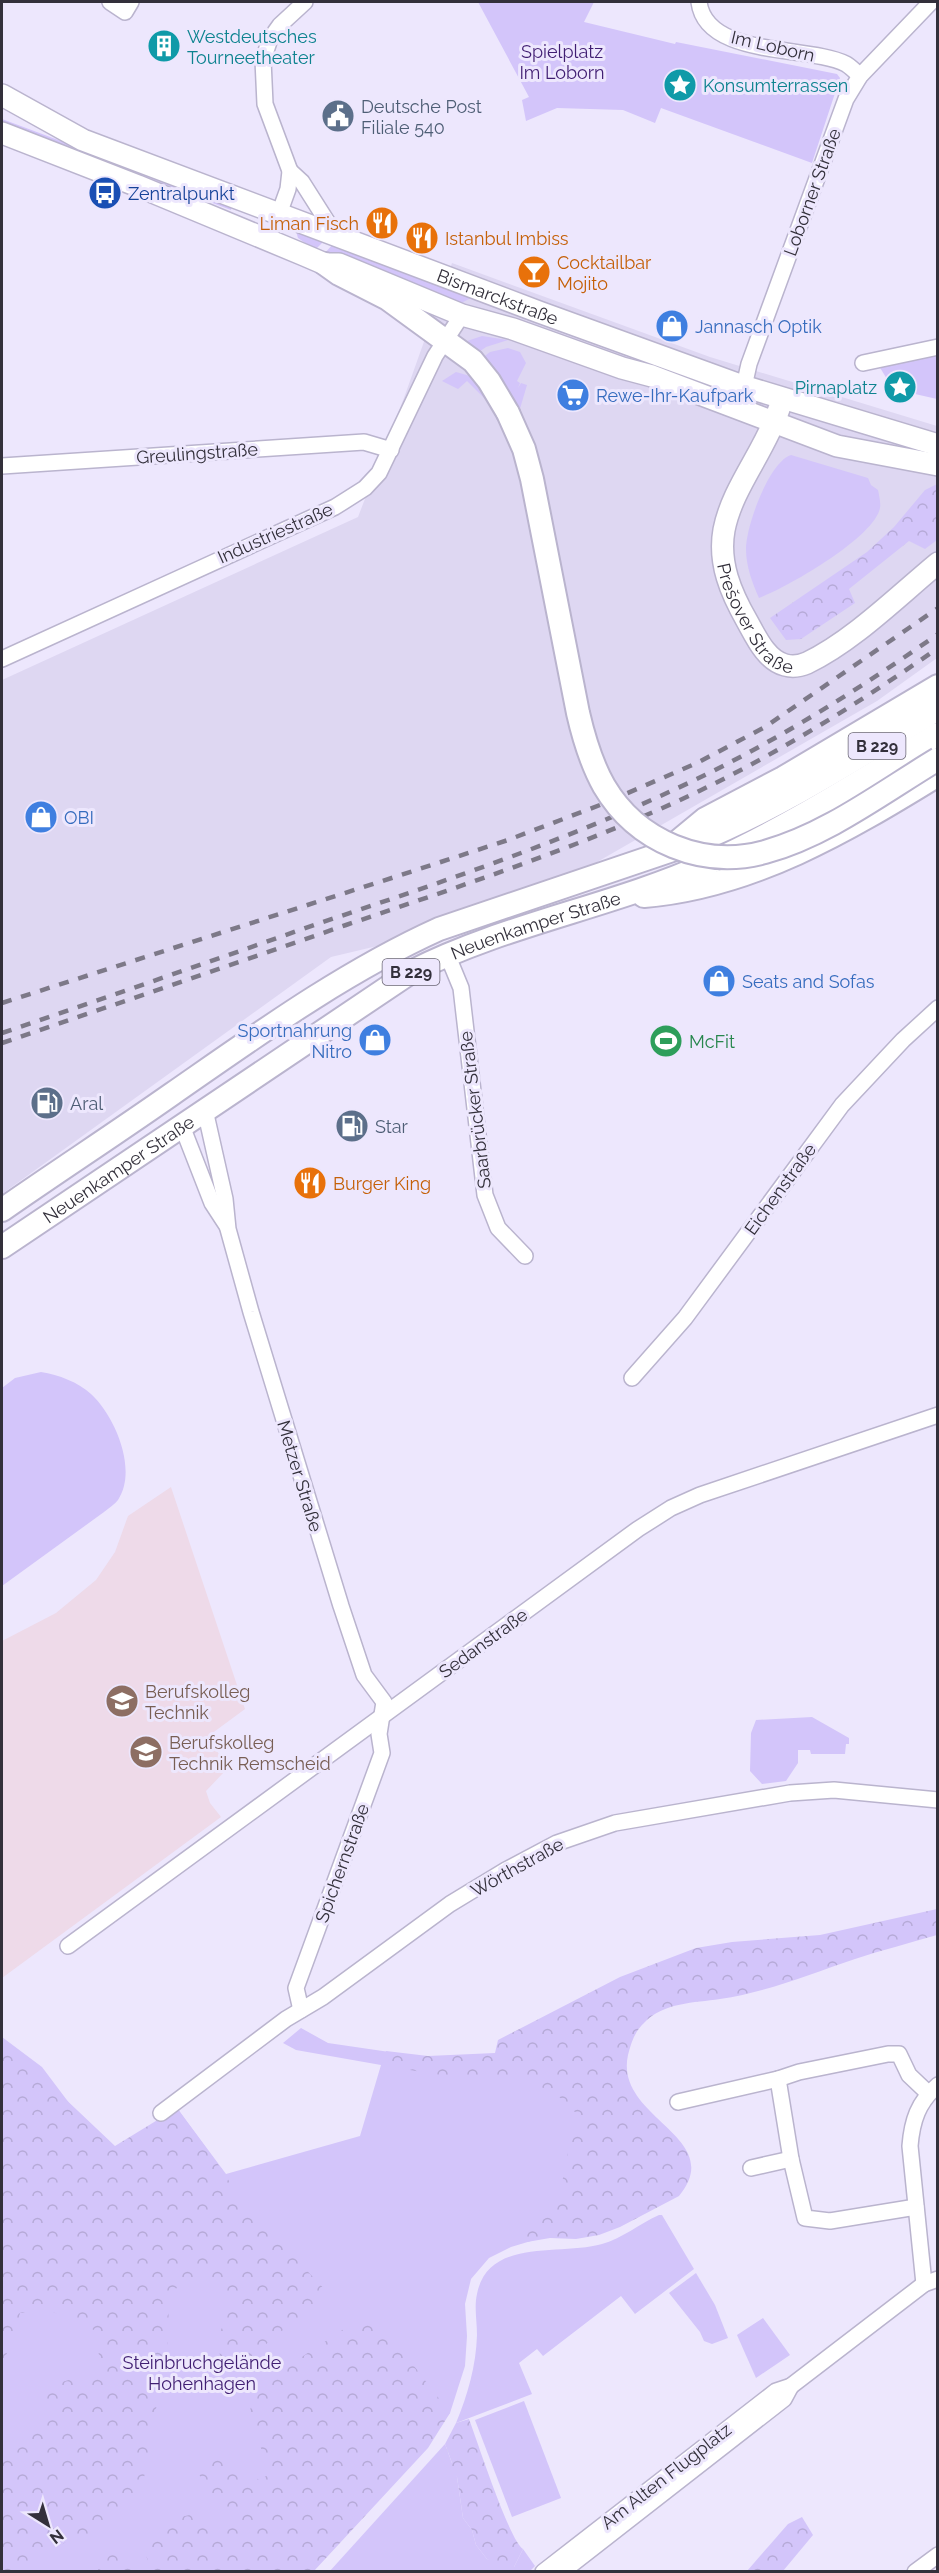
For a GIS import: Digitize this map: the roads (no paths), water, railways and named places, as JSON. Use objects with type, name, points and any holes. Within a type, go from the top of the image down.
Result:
[{"type":"main road","name":"Bismarckstraße","points":[[2,95],[83,140],[539,312],[743,386],[938,445]]},
{"type":"main road","name":"Bismarckstraße","points":[[2,133],[138,186],[325,264],[339,264],[462,315],[513,329],[837,446],[938,465]]},
{"type":"main road","points":[[268,241],[279,214]]},
{"type":"main road","points":[[325,264],[339,274],[388,299],[445,339],[481,370],[508,413],[524,449],[532,479],[586,746],[605,788],[625,814],[642,829],[671,846],[690,853],[723,857],[764,852],[820,829],[938,759]]},
{"type":"main road","points":[[462,315],[478,304],[514,314],[539,312]]},
{"type":"main road","name":"Prešover Straße","points":[[783,398],[774,422],[732,503],[724,530],[723,546],[725,573],[732,595],[761,645],[773,659],[788,666],[806,664],[855,631],[938,563]]},
{"type":"main road","name":"B 229","points":[[663,854],[705,819],[810,762],[938,686]]},
{"type":"main road","name":"Neuenkamper Straße","points":[[2,1247],[411,972],[447,954],[615,899],[707,864],[820,793],[938,709]]},
{"type":"main road","name":"Neuenkamper Straße","points":[[2,1210],[322,994],[401,946],[439,929],[502,906],[663,854],[820,793],[938,734]]},
{"type":"main road","name":"B 229","points":[[615,899],[678,893],[762,868],[821,844],[938,775]]},
{"type":"main road","points":[[191,1081],[205,1110]]},
{"type":"main road","points":[[171,1095],[182,1126]]},
{"type":"street","points":[[110,2],[125,12],[131,2]]},
{"type":"street","points":[[279,214],[288,189],[290,171],[265,104],[263,60],[270,39],[280,25],[305,2]]},
{"type":"street","name":"Im Loborn","points":[[699,2],[710,25],[731,39],[843,63],[860,76]]},
{"type":"street","name":"Loborner Straße","points":[[739,409],[743,386],[846,99],[860,76],[931,2]]},
{"type":"street","points":[[290,171],[302,182],[335,234]]},
{"type":"street","name":"Industriestraße","points":[[2,659],[335,507],[371,482],[391,450],[445,339],[462,315]]},
{"type":"street","points":[[863,363],[938,347]]},
{"type":"street","name":"Greulingstraße","points":[[2,466],[364,442],[391,450]]},
{"type":"street","name":"Saarbrücker Straße","points":[[447,954],[461,988],[485,1195],[498,1228],[525,1256]]},
{"type":"street","name":"Eichenstraße","points":[[632,1378],[685,1318],[842,1104],[903,1040],[938,1008]]},
{"type":"street","name":"Metzer Straße","points":[[205,1110],[225,1199],[228,1229],[250,1312],[341,1606],[364,1675],[384,1702],[383,1716]]},
{"type":"street","name":"Metzer Straße","points":[[182,1126],[212,1203],[228,1229]]},
{"type":"street","name":"Sedanstraße","points":[[68,1946],[638,1529],[671,1508],[700,1495],[938,1415]]},
{"type":"street","name":"Spichernstraße","points":[[301,2010],[296,1989],[382,1753],[379,1734],[383,1716]]},
{"type":"street","name":"Wörthstraße","points":[[161,2113],[450,1904],[557,1842],[615,1823],[749,1799],[812,1792],[834,1790],[938,1800]]},
{"type":"street","points":[[678,2102],[799,2072],[888,2054],[902,2056],[909,2075],[933,2089]]},
{"type":"street","points":[[778,2079],[791,2159],[805,2218],[830,2221],[916,2207]]},
{"type":"street","name":"Am Alten Flugplatz","points":[[543,2571],[776,2391],[791,2386],[931,2282],[916,2207],[910,2160],[911,2126],[920,2104],[933,2089]]},
{"type":"street","points":[[751,2168],[791,2159]]},
{"type":"street","name":"Am Alten Flugplatz","points":[[562,2571],[784,2399],[791,2386]]},
{"type":"street","points":[[915,2571],[938,2555]]},
{"type":"railway","points":[[2,1003],[508,840],[600,805],[697,763],[765,727],[938,608]]},
{"type":"railway","points":[[2,1033],[464,874],[610,818],[705,775],[795,727],[938,634]]},
{"type":"railway","points":[[2,1043],[496,873],[644,816],[721,780],[795,740],[938,648]]},
{"type":"place","name":"Westdeutsches Tourneetheater","points":[[164,46]]},
{"type":"place","name":"Konsumterrassen","points":[[680,85]]},
{"type":"place","name":"Deutsche Post Filiale 540","points":[[338,116]]},
{"type":"place","name":"Zentralpunkt","points":[[105,193]]},
{"type":"place","name":"Liman Fisch","points":[[382,223]]},
{"type":"place","name":"Istanbul Imbiss","points":[[422,238]]},
{"type":"place","name":"Cocktailbar Mojito","points":[[534,272]]},
{"type":"place","name":"Jannasch Optik","points":[[672,326]]},
{"type":"place","name":"Pirnaplatz","points":[[900,387]]},
{"type":"place","name":"Rewe-Ihr-Kaufpark","points":[[573,395]]},
{"type":"place","name":"OBI","points":[[41,817]]},
{"type":"place","name":"Seats and Sofas","points":[[719,981]]},
{"type":"place","name":"Sportnahrung Nitro","points":[[375,1040]]},
{"type":"place","name":"McFit","points":[[666,1041]]},
{"type":"place","name":"Aral","points":[[47,1103]]},
{"type":"place","name":"Star","points":[[352,1126]]},
{"type":"place","name":"Burger King","points":[[310,1183]]},
{"type":"place","name":"Berufskolleg Technik","points":[[122,1701]]},
{"type":"place","name":"Berufskolleg Technik Remscheid","points":[[146,1752]]},
{"type":"park label","name":"Spielplatz Im Loborn","points":[[562,61]]},
{"type":"park label","name":"Steinbruchgelände Hohenhagen","points":[[202,2372]]}]
